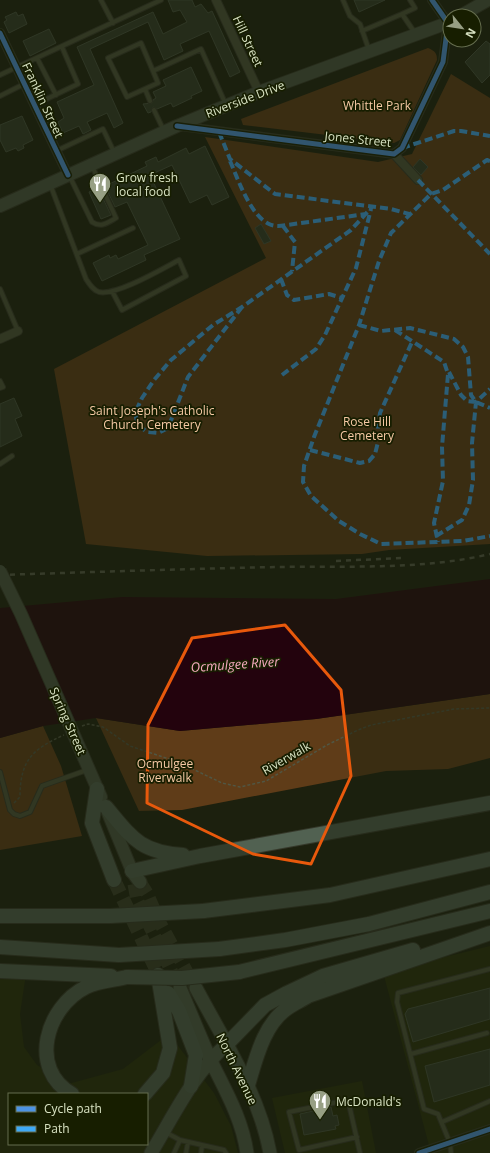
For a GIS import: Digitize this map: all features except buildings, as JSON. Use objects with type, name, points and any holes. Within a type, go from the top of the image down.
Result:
[{"type":"highway","points":[[97,789],[92,823],[114,880]]},
{"type":"highway","points":[[135,879],[200,856],[490,803]]},
{"type":"highway","points":[[106,807],[144,847],[166,854],[200,856]]},
{"type":"highway","points":[[0,916],[110,916],[203,911],[330,895],[490,859]]},
{"type":"highway","points":[[0,947],[119,955],[219,949],[285,940],[369,924],[490,892]]},
{"type":"highway","points":[[0,971],[182,978],[239,972],[490,910]]},
{"type":"highway","points":[[248,1085],[258,1050],[270,1027],[288,1008],[308,996],[490,932]]},
{"type":"highway","points":[[151,1153],[191,1086],[210,1059],[226,1045],[265,1005],[324,976],[411,950],[474,938]]},
{"type":"highway","points":[[146,1093],[163,1073],[170,1048],[158,974]]},
{"type":"highway","points":[[71,1093],[55,1079],[50,1068],[47,1043],[49,1028],[62,1005],[86,987],[127,977]]},
{"type":"highway","name":"North Avenue","points":[[196,988],[248,1085],[258,1110],[270,1153]]},
{"type":"highway","points":[[174,990],[179,1011],[196,1055],[191,1086]]},
{"type":"highway","name":"North Avenue","points":[[174,990],[234,1105],[245,1137],[248,1153]]},
{"type":"main road","points":[[474,8],[488,0]]},
{"type":"main road","name":"Riverside Drive","points":[[0,206],[177,126],[259,92],[417,36],[442,25]]},
{"type":"main road","name":"Spring Street","points":[[0,571],[21,614],[90,769],[135,879]]},
{"type":"street","name":"Hill Street","points":[[216,0],[259,92]]},
{"type":"street","points":[[432,0],[442,13]]},
{"type":"street","name":"Franklin Street","points":[[0,33],[68,175]]},
{"type":"street","name":"Jones Street","points":[[394,154],[402,148],[443,62],[445,48]]},
{"type":"street","name":"Jones Street","points":[[177,126],[394,154],[418,180]]},
{"type":"street","points":[[0,339],[18,331]]},
{"type":"street","points":[[419,1153],[490,1129]]},
{"type":"lane","points":[[101,0],[113,23]]},
{"type":"lane","points":[[0,74],[62,47],[161,0]]},
{"type":"lane","points":[[342,0],[350,16],[360,24],[370,52]]},
{"type":"lane","points":[[362,31],[415,8],[410,0]]},
{"type":"lane","points":[[402,14],[417,36]]},
{"type":"lane","points":[[140,44],[153,71],[158,83],[127,97],[108,58],[140,44]]},
{"type":"lane","points":[[34,105],[78,84],[62,47]]},
{"type":"lane","points":[[153,71],[200,49],[226,106]]},
{"type":"lane","points":[[37,58],[56,95]]},
{"type":"lane","points":[[0,96],[24,84]]},
{"type":"lane","points":[[145,89],[150,101]]},
{"type":"lane","points":[[154,110],[164,132]]},
{"type":"lane","points":[[56,151],[103,129],[115,154]]},
{"type":"lane","points":[[68,175],[92,222],[97,226],[102,226],[116,218],[92,165]]},
{"type":"lane","points":[[50,183],[86,279],[92,288],[99,292],[112,291],[179,260],[186,276],[122,310],[112,291]]},
{"type":"lane","points":[[77,254],[133,228]]},
{"type":"lane","points":[[0,289],[18,331]]},
{"type":"lane","points":[[0,381],[3,387],[0,388]]},
{"type":"lane","points":[[0,462],[12,456]]},
{"type":"lane","points":[[0,772],[9,805],[14,814],[20,816],[30,812],[42,786],[90,769]]},
{"type":"lane","points":[[451,1153],[450,1143],[438,1114],[424,1109],[397,1002],[398,993],[490,969]]},
{"type":"lane","points":[[410,1054],[487,1033]]},
{"type":"lane","points":[[357,1137],[299,1150],[289,1112],[348,1100],[357,1137],[360,1153]]},
{"type":"lane","points":[[442,1122],[490,1101]]},
{"type":"lane","points":[[164,1131],[180,1140],[202,1146],[213,1151],[224,1152]]},
{"type":"lane","points":[[174,1153],[180,1140]]},
{"type":"lane","points":[[186,1153],[188,1142]]},
{"type":"lane","points":[[201,1153],[202,1146]]},
{"type":"path","points":[[9,805],[17,801],[20,797],[22,772],[30,756],[37,748],[70,732]]},
{"type":"highlighted area","points":[[285,625],[341,690],[351,776],[311,864],[253,854],[147,803],[148,725],[192,638]]},
{"type":"shaded area","points":[[490,946],[490,1153],[431,1153],[383,972]]},
{"type":"shaded area","points":[[0,964],[27,967],[20,1014],[24,1047],[37,1065],[68,1084],[123,1069],[169,1034],[214,1093],[231,1126],[238,1153],[0,1153]]},
{"type":"shaded area","points":[[362,1081],[376,1153],[285,1153],[272,1098]]},
{"type":"green space","name":"Whittle Park","points":[[428,48],[435,52],[437,60],[400,140],[394,143],[243,125],[241,119]]},
{"type":"green space","name":"Rose Hill Cemetery","points":[[451,74],[490,98],[490,544],[389,550],[362,554],[207,556],[86,544],[54,369],[266,258],[205,137],[378,162],[412,154]]},
{"type":"green space","name":"Ocmulgee Riverwalk","points":[[490,694],[490,758],[448,769],[386,771],[182,810],[139,811],[96,718],[180,731],[316,719]]},
{"type":"green space","points":[[43,726],[61,766],[82,836],[0,850],[0,738]]},
{"type":"water","name":"Ocmulgee River","points":[[490,579],[490,694],[316,719],[180,731],[96,718],[43,726],[0,738],[0,608],[122,597],[336,599]]},
{"type":"tunnel","points":[[114,880],[164,986]]},
{"type":"tunnel","points":[[140,882],[147,893],[160,923],[194,985]]},
{"type":"tunnel","points":[[134,884],[137,900],[179,987]]},
{"type":"railway","points":[[0,575],[276,567],[411,565],[438,563],[490,554]]},
{"type":"railway","points":[[336,561],[402,558]]},
{"type":"marked path","points":[[402,148],[454,131],[490,136]]},
{"type":"marked path","points":[[219,132],[230,159],[275,194],[391,209],[409,214]]},
{"type":"marked path","points":[[490,161],[487,160],[443,190],[431,194],[391,233],[379,261],[359,325],[314,437],[304,466],[303,482],[311,496],[339,521],[360,534],[381,544],[463,541],[490,536]]},
{"type":"marked path","points":[[230,161],[250,205],[262,219],[271,225],[282,226],[366,214]]},
{"type":"marked path","points":[[418,180],[490,254]]},
{"type":"marked path","points":[[242,307],[188,377],[168,428],[158,433],[147,432],[138,425],[135,413],[142,398],[154,380],[171,360],[213,325],[242,307],[351,230],[372,207]]},
{"type":"marked path","points":[[282,375],[316,349],[325,335],[356,268],[371,209]]},
{"type":"marked path","points":[[283,226],[295,242],[292,271]]},
{"type":"marked path","points":[[281,279],[287,295],[294,300],[329,294],[342,298]]},
{"type":"marked path","points":[[359,325],[381,331],[410,328],[454,339],[463,347],[468,357],[471,395],[476,402],[490,408]]},
{"type":"marked path","points":[[395,330],[444,362],[448,374],[442,447],[443,481],[434,523],[438,542]]},
{"type":"marked path","points":[[310,450],[360,463],[369,461],[375,454],[378,442],[380,413],[412,342]]},
{"type":"marked path","points":[[449,372],[461,395],[467,401],[476,402]]},
{"type":"marked path","points":[[436,536],[462,520],[469,505],[473,480],[472,443],[476,402],[490,389]]},
{"type":"cycle path","points":[[177,126],[394,154],[402,148],[443,62],[448,23],[432,0]]},
{"type":"cycle path","points":[[0,33],[68,175]]},
{"type":"cycle path","points":[[419,1153],[490,1129]]},
{"type":"place","name":"Grow fresh local food","points":[[100,204]]},
{"type":"place","name":"McDonald's","points":[[320,1120]]},
{"type":"park label","name":"Saint Joseph's Catholic Church Cemetery","points":[[152,417]]}]
